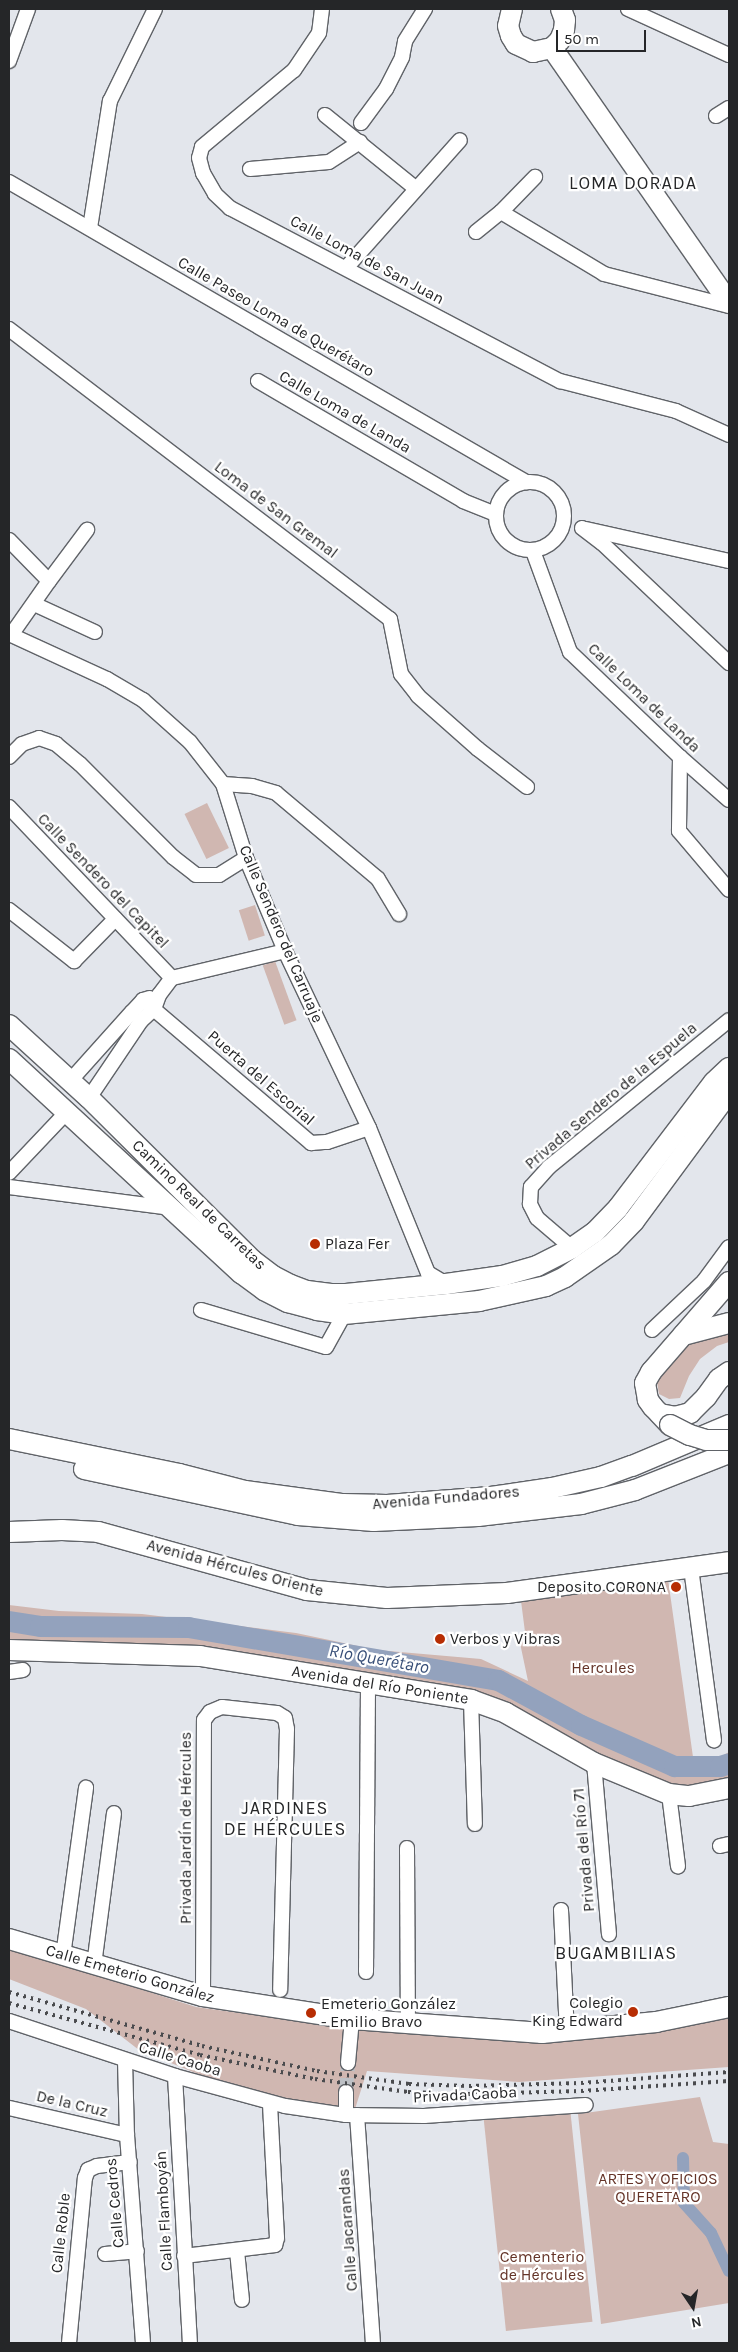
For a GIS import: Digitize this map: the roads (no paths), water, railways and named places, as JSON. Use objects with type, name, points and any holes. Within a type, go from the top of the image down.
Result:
[{"type":"street","points":[[9,61],[28,9]]},
{"type":"street","points":[[90,228],[110,101],[155,9]]},
{"type":"street","name":"Calle Loma de San Juan","points":[[322,9],[319,34],[294,70],[209,140],[202,148],[199,158],[203,173],[214,194],[230,208],[560,381],[676,411],[729,435]]},
{"type":"street","points":[[360,123],[386,89],[402,57],[405,41],[425,9]]},
{"type":"street","points":[[512,9],[508,26],[516,44],[533,52],[552,48],[560,40],[565,20],[561,9]]},
{"type":"street","points":[[628,9],[729,55]]},
{"type":"street","points":[[552,48],[729,304]]},
{"type":"street","points":[[716,116],[729,108]]},
{"type":"street","points":[[325,114],[415,188]]},
{"type":"street","points":[[346,268],[415,188],[460,140]]},
{"type":"street","points":[[250,169],[329,162],[360,142]]},
{"type":"street","points":[[476,232],[501,212],[534,177]]},
{"type":"street","name":"Calle Paseo Loma de Querétaro","points":[[9,182],[526,482]]},
{"type":"street","points":[[501,212],[604,274],[729,304]]},
{"type":"street","name":"Loma de San Gremal","points":[[9,330],[390,619],[401,674],[418,696],[478,749],[527,787]]},
{"type":"street","name":"Calle Loma de Landa","points":[[258,381],[463,501],[495,514]]},
{"type":"street","points":[[526,482],[538,483],[548,487],[557,495],[563,505],[565,516],[561,533],[549,546],[533,551],[513,547],[499,533],[495,514],[500,499],[511,487],[526,482]]},
{"type":"street","points":[[565,516],[602,543],[729,664]]},
{"type":"street","points":[[582,528],[729,561]]},
{"type":"street","points":[[10,635],[87,530]]},
{"type":"street","points":[[9,540],[49,581]]},
{"type":"street","name":"Calle Loma de Landa","points":[[533,551],[570,652],[680,757],[729,800]]},
{"type":"street","points":[[34,604],[95,632]]},
{"type":"street","name":"Calle Sendero del Carruaje","points":[[10,635],[107,678],[143,700],[190,742],[223,784],[246,858],[285,952],[368,1128],[428,1272],[436,1284],[471,1298]]},
{"type":"street","points":[[9,756],[22,744],[39,738],[56,744],[80,764],[173,857],[196,875],[219,875],[246,858]]},
{"type":"street","points":[[680,757],[679,831],[729,890]]},
{"type":"street","points":[[223,784],[259,787],[276,792],[378,879],[399,914]]},
{"type":"street","name":"Calle Sendero del Capitel","points":[[9,807],[172,978]]},
{"type":"street","points":[[9,910],[74,961],[115,919]]},
{"type":"street","points":[[70,1081],[159,994],[172,978],[285,952]]},
{"type":"street","points":[[89,1098],[142,1021],[148,1004]]},
{"type":"street","name":"Puerta del Escorial","points":[[148,1004],[311,1143],[327,1142],[368,1128]]},
{"type":"street","name":"Privada Sendero de la Espuela","points":[[572,1248],[537,1218],[530,1204],[530,1187],[549,1167],[729,1020]]},
{"type":"street","name":"Camino Real de Carretas","points":[[9,1025],[89,1098],[252,1260],[273,1276],[307,1291],[331,1294],[346,1294],[502,1276],[538,1266],[572,1248],[594,1232],[618,1208],[714,1082],[729,1068]]},
{"type":"street","name":"Camino Real de Carretas","points":[[9,1059],[241,1273],[264,1290],[288,1302],[317,1310],[344,1314],[434,1306],[546,1286],[582,1267],[611,1245],[634,1221],[729,1092]]},
{"type":"street","points":[[9,1173],[66,1113]]},
{"type":"street","points":[[9,1187],[170,1208]]},
{"type":"street","points":[[652,1330],[704,1281],[729,1247]]},
{"type":"street","points":[[471,1298],[463,1287],[477,1279]]},
{"type":"street","points":[[434,1306],[441,1300],[441,1291],[436,1284]]},
{"type":"street","points":[[729,1290],[683,1335],[651,1372],[645,1382],[648,1400],[665,1419],[690,1435],[706,1440],[729,1440]]},
{"type":"street","points":[[201,1310],[326,1347],[344,1314]]},
{"type":"street","points":[[683,1335],[729,1323]]},
{"type":"street","points":[[665,1419],[690,1413],[706,1397],[719,1379],[729,1372]]},
{"type":"street","name":"Avenida Fundadores","points":[[9,1439],[179,1474],[245,1491],[335,1503],[387,1505],[491,1497],[552,1488],[632,1466],[729,1425]]},
{"type":"street","name":"Avenida Fundadores","points":[[9,1452],[298,1515],[374,1521],[478,1516],[580,1504],[635,1490],[729,1453]]},
{"type":"street","name":"Avenida Hércules Oriente","points":[[9,1532],[62,1530],[98,1532],[307,1590],[387,1598],[506,1593],[729,1562]]},
{"type":"street","points":[[691,1568],[714,1740]]},
{"type":"street","name":"Avenida del Río Poniente","points":[[9,1650],[200,1656],[471,1700],[506,1713],[594,1763],[669,1794],[689,1796],[729,1788]]},
{"type":"street","points":[[9,1672],[23,1670]]},
{"type":"street","points":[[366,1972],[368,1684]]},
{"type":"street","points":[[471,1700],[475,1824]]},
{"type":"street","name":"Privada Jardín de Hércules","points":[[203,1996],[204,1720],[210,1712],[222,1707],[277,1713],[285,1718],[280,1990]]},
{"type":"street","name":"Privada del Río 71","points":[[594,1763],[609,1934]]},
{"type":"street","points":[[63,1956],[86,1788]]},
{"type":"street","points":[[669,1794],[678,1866]]},
{"type":"street","points":[[94,1965],[114,1813]]},
{"type":"street","points":[[407,1848],[408,2024]]},
{"type":"street","points":[[561,1910],[567,2031]]},
{"type":"street","name":"Calle Emeterio González","points":[[9,1939],[203,1996],[352,2019],[542,2032],[656,2022],[729,2007]]},
{"type":"street","points":[[348,2064],[352,2019]]},
{"type":"street","name":"Calle Caoba","points":[[9,2020],[175,2076],[270,2103],[352,2115]]},
{"type":"street","name":"Calle Cedros","points":[[125,2060],[127,2135],[143,2343]]},
{"type":"street","name":"Calle Flamboyán","points":[[175,2076],[190,2343]]},
{"type":"street","name":"Calle Jacarandas","points":[[346,2092],[352,2115],[373,2343]]},
{"type":"street","points":[[184,2256],[269,2247],[275,2244],[277,2238],[270,2103]]},
{"type":"street","name":"Privada Caoba","points":[[352,2115],[424,2116],[586,2105]]},
{"type":"street","name":"De la Cruz","points":[[9,2108],[127,2135]]},
{"type":"street","name":"Calle Roble","points":[[69,2343],[85,2178],[88,2170],[97,2166],[130,2162]]},
{"type":"street","points":[[105,2254],[137,2251]]},
{"type":"street","points":[[237,2251],[242,2300]]},
{"type":"waterway","name":"Río Querétaro","points":[[9,1621],[40,1626],[188,1627],[498,1680],[581,1725],[674,1766],[720,1766],[729,1763]]},
{"type":"waterway","points":[[683,2158],[684,2203],[711,2233],[729,2271]]},
{"type":"tunnel","points":[[346,2092],[348,2063]]},
{"type":"railway","points":[[9,1992],[202,2046],[317,2071],[409,2084],[469,2086],[581,2083],[729,2072]]},
{"type":"railway","points":[[9,2003],[200,2055],[315,2079],[408,2092],[469,2094],[581,2091],[729,2081]]},
{"type":"place","name":"Plaza Fer","points":[[315,1244]]},
{"type":"place","name":"Deposito CORONA","points":[[676,1587]]},
{"type":"place","name":"Verbos y Vibras","points":[[440,1639]]},
{"type":"place","name":"Colegio King Edward","points":[[633,2012]]},
{"type":"place","name":"Emeterio González - Emilio Bravo","points":[[311,2013]]},
{"type":"district","name":"LOMA DORADA","points":[[633,183]]},
{"type":"district","name":"JARDINES DE HÉRCULES","points":[[285,1819]]},
{"type":"district","name":"BUGAMBILIAS","points":[[616,1953]]},
{"type":"park label","name":"Hercules","points":[[603,1668]]},
{"type":"park label","name":"ARTES Y OFICIOS QUERETARO","points":[[658,2188]]},
{"type":"park label","name":"Cementerio de Hércules","points":[[542,2266]]}]
